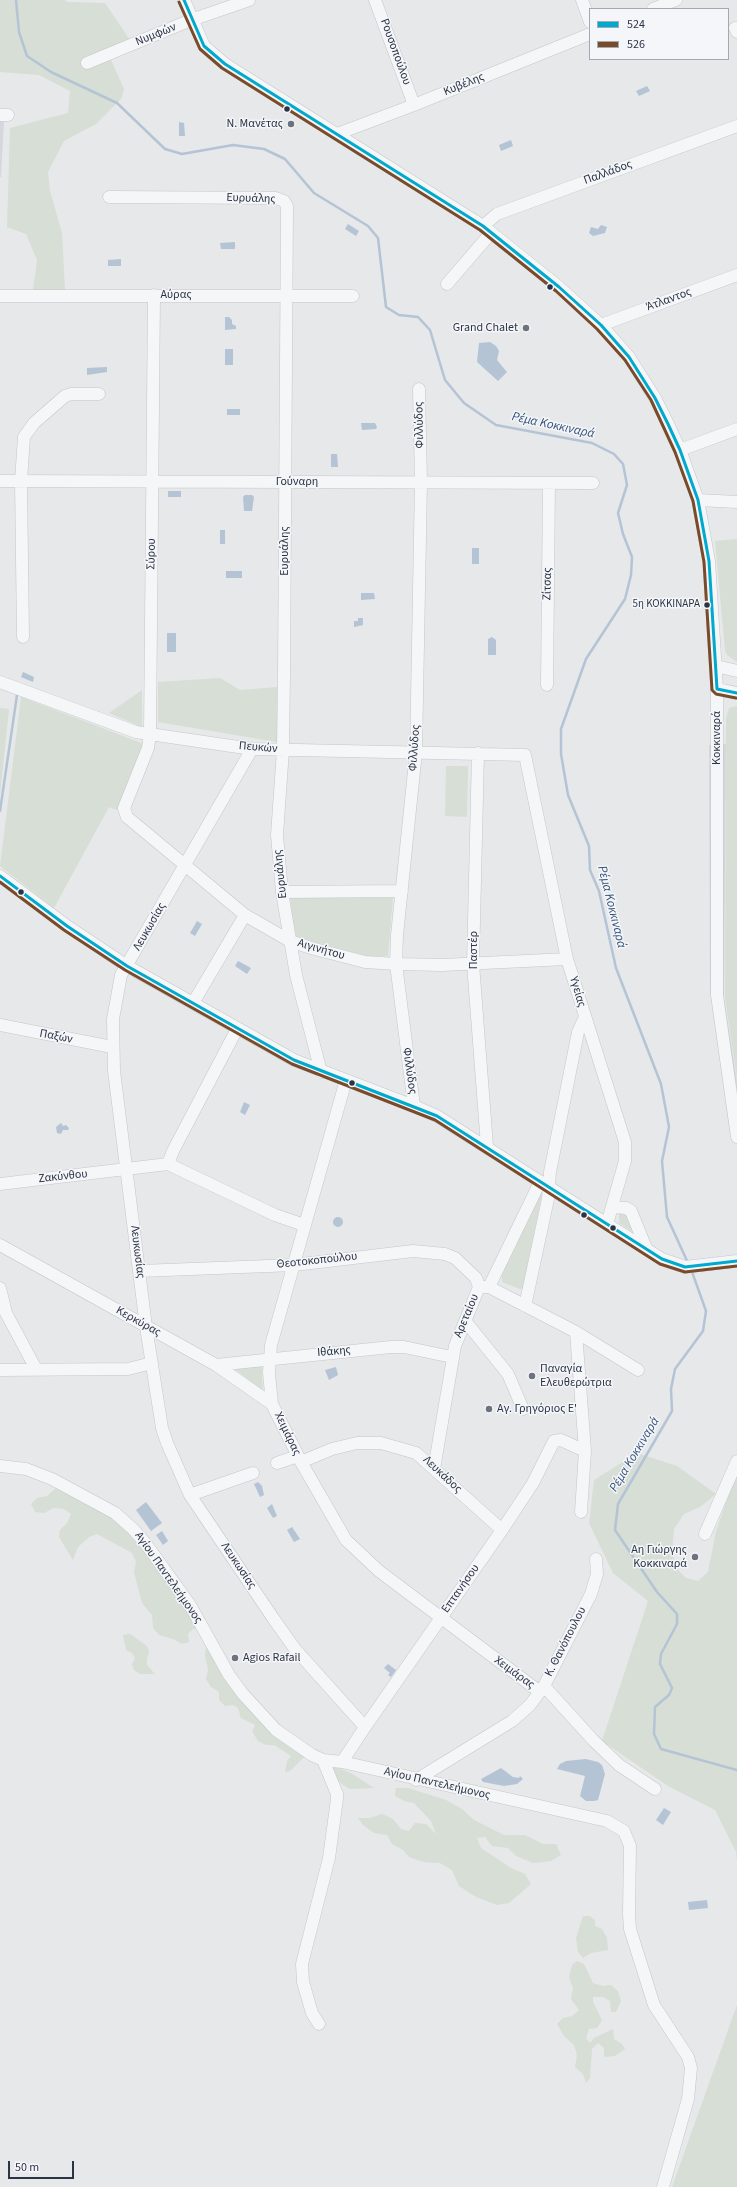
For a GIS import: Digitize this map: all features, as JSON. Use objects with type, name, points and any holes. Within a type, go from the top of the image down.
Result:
[{"type":"street","name":"Κοκκιναρά","points":[[184,0],[191,20],[204,46],[225,64],[487,230],[559,287],[601,325],[629,357],[655,398],[680,450],[698,500],[709,561],[717,690],[717,995],[737,1137]]},
{"type":"street","name":"Νυμφών","points":[[87,63],[191,20],[248,0]]},
{"type":"street","name":"Ρουσοπούλου","points":[[375,0],[414,105]]},
{"type":"street","points":[[582,0],[589,19]]},
{"type":"street","points":[[656,8],[676,0]]},
{"type":"street","name":"Κυβέλης","points":[[337,134],[414,105],[589,34]]},
{"type":"street","name":"Παλλάδος","points":[[447,284],[497,214],[737,126]]},
{"type":"street","name":"Ευρυάλης","points":[[109,197],[281,199],[287,206],[283,750],[277,835],[282,892],[296,975],[321,1072]]},
{"type":"street","name":"Άτλαντος","points":[[601,325],[737,275]]},
{"type":"street","name":"Σύρου","points":[[124,808],[148,748],[150,734],[154,295]]},
{"type":"street","name":"Αύρας","points":[[0,296],[353,296]]},
{"type":"street","name":"Φιλλύδος","points":[[414,1106],[396,964],[397,935],[416,752],[420,482],[419,389]]},
{"type":"street","points":[[23,637],[21,481],[23,444],[28,430],[68,395],[99,394]]},
{"type":"street","points":[[680,450],[737,429]]},
{"type":"street","name":"Γούναρη","points":[[0,481],[594,483]]},
{"type":"street","name":"Ζίτσας","points":[[547,685],[550,483]]},
{"type":"street","points":[[698,500],[737,502]]},
{"type":"street","points":[[716,666],[737,671]]},
{"type":"street","name":"Πευκών","points":[[0,682],[113,724],[150,734],[252,749],[525,755]]},
{"type":"street","points":[[717,690],[737,693]]},
{"type":"street","name":"Λευκωσίας","points":[[252,749],[121,975],[115,1000],[112,1047],[146,1326],[162,1428],[190,1495],[295,1648],[364,1727]]},
{"type":"street","name":"Παστέρ","points":[[478,753],[473,964],[487,1146]]},
{"type":"street","name":"Υγείας","points":[[525,755],[567,959],[626,1142],[624,1160],[607,1224]]},
{"type":"street","name":"Αιγινήτου","points":[[124,808],[127,816],[245,915],[290,941],[365,962],[396,964],[473,964],[567,959]]},
{"type":"street","points":[[0,876],[67,926],[127,966],[193,1004],[294,1060],[321,1072],[414,1106],[487,1146],[607,1224],[675,1264],[685,1267],[737,1261]]},
{"type":"street","points":[[282,892],[402,891]]},
{"type":"street","points":[[193,1004],[245,915]]},
{"type":"street","name":"Αρεταίου","points":[[434,1469],[455,1346],[484,1287],[544,1184],[578,1032],[585,1017]]},
{"type":"street","name":"Παξών","points":[[0,1025],[112,1047]]},
{"type":"street","points":[[237,1029],[173,1151],[168,1164],[275,1215],[304,1225]]},
{"type":"street","name":"Χειμάρας","points":[[346,1080],[277,1320],[270,1358],[269,1373],[272,1404],[300,1459],[346,1540],[379,1571],[440,1618],[542,1689],[619,1765],[655,1789]]},
{"type":"street","name":"Ζακύνθου","points":[[0,1184],[168,1164]]},
{"type":"street","name":"Αρεταίου","points":[[525,1306],[548,1199],[544,1184]]},
{"type":"street","points":[[612,1207],[626,1208],[631,1211],[646,1248]]},
{"type":"street","name":"Κερκύρας","points":[[0,1245],[216,1365],[272,1404]]},
{"type":"street","name":"Θεοτοκοπούλου","points":[[140,1271],[294,1265],[413,1251],[445,1254],[455,1258],[469,1269],[484,1287]]},
{"type":"street","points":[[484,1287],[576,1332],[638,1370]]},
{"type":"street","points":[[0,1288],[6,1313],[36,1369]]},
{"type":"street","points":[[466,1322],[508,1374],[523,1409]]},
{"type":"street","points":[[576,1332],[585,1451],[581,1512]]},
{"type":"street","name":"Ιθάκης","points":[[216,1365],[270,1358],[392,1347],[404,1347],[452,1357]]},
{"type":"street","points":[[0,1370],[128,1368],[152,1363]]},
{"type":"street","name":"Επτανήσου","points":[[342,1762],[364,1727],[502,1530],[533,1482],[554,1441],[561,1440],[585,1451]]},
{"type":"street","name":"Λευκάδος","points":[[277,1463],[300,1459],[332,1449],[370,1442],[381,1443],[416,1453],[502,1530]]},
{"type":"street","points":[[705,1534],[737,1461]]},
{"type":"street","name":"Αγίου Παντελεήμονος","points":[[0,1466],[26,1469],[52,1479],[115,1514],[133,1529],[146,1544],[190,1605],[229,1675],[243,1694],[276,1730],[312,1755],[323,1760],[342,1762],[416,1780],[607,1821],[624,1831],[630,1846],[628,1914],[630,1929],[654,2005],[688,2057],[691,2068],[688,2099],[663,2187]]},
{"type":"street","points":[[190,1495],[253,1474]]},
{"type":"street","name":"Κ. Θανόπουλου","points":[[416,1780],[512,1721],[530,1705],[542,1689],[591,1594],[597,1574],[596,1559]]},
{"type":"street","points":[[319,2024],[312,2013],[305,1988],[302,1964],[330,1858],[337,1799],[337,1794],[323,1760]]},
{"type":"shaded area","points":[[0,0],[65,0],[67,2],[105,3],[130,40],[106,49],[124,89],[121,99],[96,124],[64,141],[48,172],[50,191],[62,233],[65,290],[33,290],[37,260],[26,234],[7,227],[10,128],[68,113],[70,91],[39,75],[0,72]]},
{"type":"shaded area","points":[[0,121],[4,122],[1,177],[0,177]]},
{"type":"shaded area","points":[[737,539],[737,662],[727,655],[725,651],[715,541]]},
{"type":"shaded area","points":[[220,678],[240,690],[277,687],[277,742],[158,722],[158,682]]},
{"type":"shaded area","points":[[142,690],[142,727],[109,713]]},
{"type":"shaded area","points":[[21,697],[144,744],[117,810],[109,807],[54,908],[0,866]]},
{"type":"shaded area","points":[[737,706],[737,1078],[725,998],[726,718],[729,708]]},
{"type":"shaded area","points":[[0,708],[9,709],[0,796]]},
{"type":"shaded area","points":[[726,744],[724,998],[737,1081],[737,1132],[730,1133],[710,990],[709,745]]},
{"type":"shaded area","points":[[446,766],[468,766],[467,817],[445,816]]},
{"type":"shaded area","points":[[290,895],[393,897],[388,956],[367,956],[297,937],[293,927]]},
{"type":"shaded area","points":[[541,1193],[523,1288],[520,1289],[502,1282],[502,1275]]},
{"type":"shaded area","points":[[619,1213],[627,1215],[635,1233],[619,1223]]},
{"type":"shaded area","points":[[262,1364],[263,1391],[236,1370],[237,1367]]},
{"type":"shaded area","points":[[637,1453],[677,1466],[716,1494],[700,1507],[684,1514],[674,1529],[672,1553],[678,1570],[686,1578],[698,1581],[708,1572],[716,1531],[737,1471],[737,1860],[736,1852],[715,1810],[668,1786],[602,1741],[648,1601],[613,1573],[589,1523],[594,1480]]},
{"type":"shaded area","points":[[61,1487],[120,1521],[140,1542],[199,1628],[193,1629],[188,1634],[189,1642],[182,1644],[173,1639],[159,1635],[153,1628],[152,1615],[142,1603],[134,1572],[136,1562],[132,1553],[97,1534],[89,1537],[78,1547],[73,1560],[59,1537],[60,1530],[67,1523],[71,1514],[64,1509],[54,1508],[44,1513],[35,1512],[31,1504],[37,1498],[47,1496],[56,1488]]},
{"type":"shaded area","points":[[130,1634],[147,1646],[149,1652],[147,1665],[155,1674],[140,1674],[134,1670],[132,1664],[135,1658],[132,1653],[126,1650],[123,1635]]},
{"type":"shaded area","points":[[206,1648],[310,1757],[303,1758],[290,1771],[285,1772],[287,1761],[291,1756],[274,1745],[266,1745],[258,1741],[252,1731],[255,1725],[241,1718],[238,1708],[233,1705],[225,1706],[219,1700],[219,1692],[211,1687],[206,1679],[208,1670],[205,1655]]},
{"type":"shaded area","points":[[330,1765],[351,1773],[374,1788],[350,1789],[335,1778]]},
{"type":"shaded area","points":[[396,1788],[408,1788],[446,1800],[462,1809],[474,1820],[504,1835],[525,1835],[543,1844],[556,1844],[561,1855],[551,1861],[533,1863],[516,1856],[508,1848],[492,1846],[485,1837],[477,1838],[481,1848],[511,1868],[525,1874],[531,1884],[509,1903],[497,1905],[476,1897],[459,1886],[452,1870],[440,1863],[424,1862],[409,1857],[403,1850],[392,1844],[387,1835],[374,1833],[363,1825],[358,1818],[370,1818],[382,1814],[393,1819],[401,1829],[409,1831],[415,1823],[426,1824],[436,1834],[431,1821],[414,1803],[404,1801],[395,1796]]},
{"type":"shaded area","points":[[583,1916],[590,1916],[595,1920],[595,1926],[602,1929],[607,1938],[608,1950],[591,1953],[583,1958],[578,1952],[576,1938]]},
{"type":"shaded area","points":[[577,1961],[584,1964],[593,1983],[603,1986],[611,1985],[618,1991],[621,2001],[616,2012],[611,2012],[610,2001],[603,1997],[593,1997],[593,2002],[602,2020],[597,2028],[589,2029],[586,2038],[590,2043],[594,2038],[613,2029],[614,2039],[622,2044],[625,2049],[615,2056],[604,2057],[604,2048],[598,2043],[592,2049],[590,2078],[586,2083],[583,2074],[575,2067],[577,2055],[574,2045],[564,2036],[557,2024],[563,2018],[572,2016],[579,2010],[571,1999],[573,1988],[569,1978],[572,1965]]},
{"type":"shaded area","points":[[737,2005],[737,2187],[672,2187],[728,2030]]},
{"type":"water","points":[[647,86],[650,91],[639,96],[636,91]]},
{"type":"water","points":[[179,122],[184,123],[185,136],[179,136]]},
{"type":"water","points":[[511,140],[513,146],[501,151],[499,145]]},
{"type":"water","points":[[348,224],[359,231],[356,236],[345,229]]},
{"type":"water","points":[[601,225],[607,227],[605,233],[593,236],[589,233],[591,227],[598,229]]},
{"type":"water","points":[[235,242],[235,249],[221,249],[220,243]]},
{"type":"water","points":[[121,259],[121,266],[108,266],[108,260]]},
{"type":"water","points":[[225,317],[229,317],[232,320],[232,324],[236,326],[236,329],[225,330]]},
{"type":"water","points":[[490,342],[496,346],[499,351],[497,360],[507,372],[498,381],[477,362],[479,343]]},
{"type":"water","points":[[225,349],[233,349],[233,365],[225,365]]},
{"type":"water","points":[[107,367],[107,372],[87,375],[87,368]]},
{"type":"water","points":[[227,409],[240,409],[240,415],[227,415]]},
{"type":"water","points":[[361,423],[375,423],[377,427],[376,429],[362,430]]},
{"type":"water","points":[[331,454],[337,454],[338,467],[331,467]]},
{"type":"water","points":[[168,491],[181,491],[181,497],[168,497]]},
{"type":"water","points":[[245,495],[252,495],[254,497],[252,511],[244,511],[243,497]]},
{"type":"water","points":[[220,530],[225,530],[225,544],[220,544]]},
{"type":"water","points":[[472,548],[479,548],[479,564],[472,564]]},
{"type":"water","points":[[226,571],[242,571],[242,578],[226,578]]},
{"type":"water","points":[[361,593],[374,593],[375,599],[361,600]]},
{"type":"water","points":[[358,618],[363,618],[363,625],[354,627],[354,621],[358,621]]},
{"type":"water","points":[[167,633],[176,633],[176,652],[167,652]]},
{"type":"water","points":[[492,637],[496,640],[496,655],[488,655],[488,639]]},
{"type":"water","points":[[23,672],[34,677],[33,682],[21,677]]},
{"type":"water","points":[[197,921],[202,924],[195,936],[190,933]]},
{"type":"water","points":[[238,961],[251,968],[247,974],[235,966]]},
{"type":"water","points":[[244,1102],[250,1105],[245,1115],[240,1112]]},
{"type":"water","points":[[61,1123],[63,1126],[66,1125],[69,1128],[68,1130],[63,1130],[61,1134],[57,1133],[56,1127]]},
{"type":"water","points":[[336,1217],[340,1217],[342,1218],[342,1226],[336,1227],[333,1224],[333,1220]]},
{"type":"water","points":[[336,1367],[338,1375],[329,1380],[325,1370]]},
{"type":"water","points":[[258,1482],[262,1486],[264,1495],[260,1497],[254,1484]]},
{"type":"water","points":[[146,1502],[162,1523],[151,1531],[136,1510]]},
{"type":"water","points":[[272,1504],[277,1516],[273,1518],[267,1508]]},
{"type":"water","points":[[292,1527],[300,1539],[294,1542],[287,1530]]},
{"type":"water","points":[[162,1531],[168,1541],[163,1545],[156,1535]]},
{"type":"water","points":[[388,1664],[396,1670],[391,1677],[388,1675],[390,1673],[384,1668]]},
{"type":"water","points":[[586,1759],[598,1762],[602,1765],[605,1774],[598,1800],[594,1801],[586,1801],[580,1796],[585,1776],[557,1769],[560,1764],[566,1761]]},
{"type":"water","points":[[501,1768],[513,1777],[519,1778],[520,1776],[523,1779],[517,1784],[504,1786],[483,1782],[481,1779]]},
{"type":"water","points":[[664,1808],[671,1812],[663,1825],[656,1820]]},
{"type":"water","points":[[707,1900],[708,1908],[689,1910],[688,1902]]},
{"type":"waterway","name":"Ρέμα Κοκκιναρά","points":[[16,0],[19,32],[27,56],[51,72],[117,103],[165,149],[182,154],[233,145],[264,149],[285,159],[314,193],[368,226],[378,238],[386,307],[399,315],[418,317],[430,330],[445,380],[464,403],[496,425],[592,443],[614,454],[623,464],[627,485],[618,513],[623,534],[632,557],[631,575],[625,599],[586,659],[561,729],[561,754],[568,795],[589,846],[590,870],[599,891],[616,968],[661,1084],[669,1127],[662,1161],[667,1217],[688,1263]]},
{"type":"waterway","points":[[0,811],[17,695]]},
{"type":"waterway","name":"Ρέμα Κοκκιναρά","points":[[691,1269],[706,1311],[703,1331],[675,1369],[671,1389],[672,1411],[618,1504],[615,1530],[657,1592],[677,1614],[677,1624],[661,1654],[660,1664],[672,1688],[669,1695],[655,1707],[654,1734],[661,1749],[737,1770]]},
{"type":"transit line","name":"524","points":[[184,0],[204,46],[225,64],[483,226],[559,287],[601,325],[629,357],[655,398],[668,424],[680,450],[698,500],[709,561],[717,689],[737,693]]},
{"type":"transit line","name":"526","points":[[179,2],[200,49],[222,68],[480,230],[556,291],[597,329],[625,360],[651,400],[675,452],[693,501],[704,562],[712,690],[716,694],[736,698]]},
{"type":"transit line","name":"524","points":[[0,876],[67,926],[127,966],[294,1060],[437,1116],[662,1259],[685,1267],[737,1261]]},
{"type":"transit line","name":"526","points":[[0,882],[64,930],[125,970],[292,1064],[435,1120],[660,1264],[685,1272],[737,1266]]},
{"type":"place","name":"Ν. Μανέτας","points":[[291,124]]},
{"type":"place","name":"Grand Chalet","points":[[526,328]]},
{"type":"place","name":"5η ΚΟΚΚΙΝΑΡΑ","points":[[707,605]]},
{"type":"place","name":"Παναγία Ελευθερώτρια","points":[[532,1376]]},
{"type":"place","name":"Αγ. Γρηγόριος Ε'","points":[[489,1409]]},
{"type":"place","name":"Αη Γιώργης Κοκκιναρά","points":[[695,1557]]},
{"type":"place","name":"Agios Rafail","points":[[235,1658]]}]
